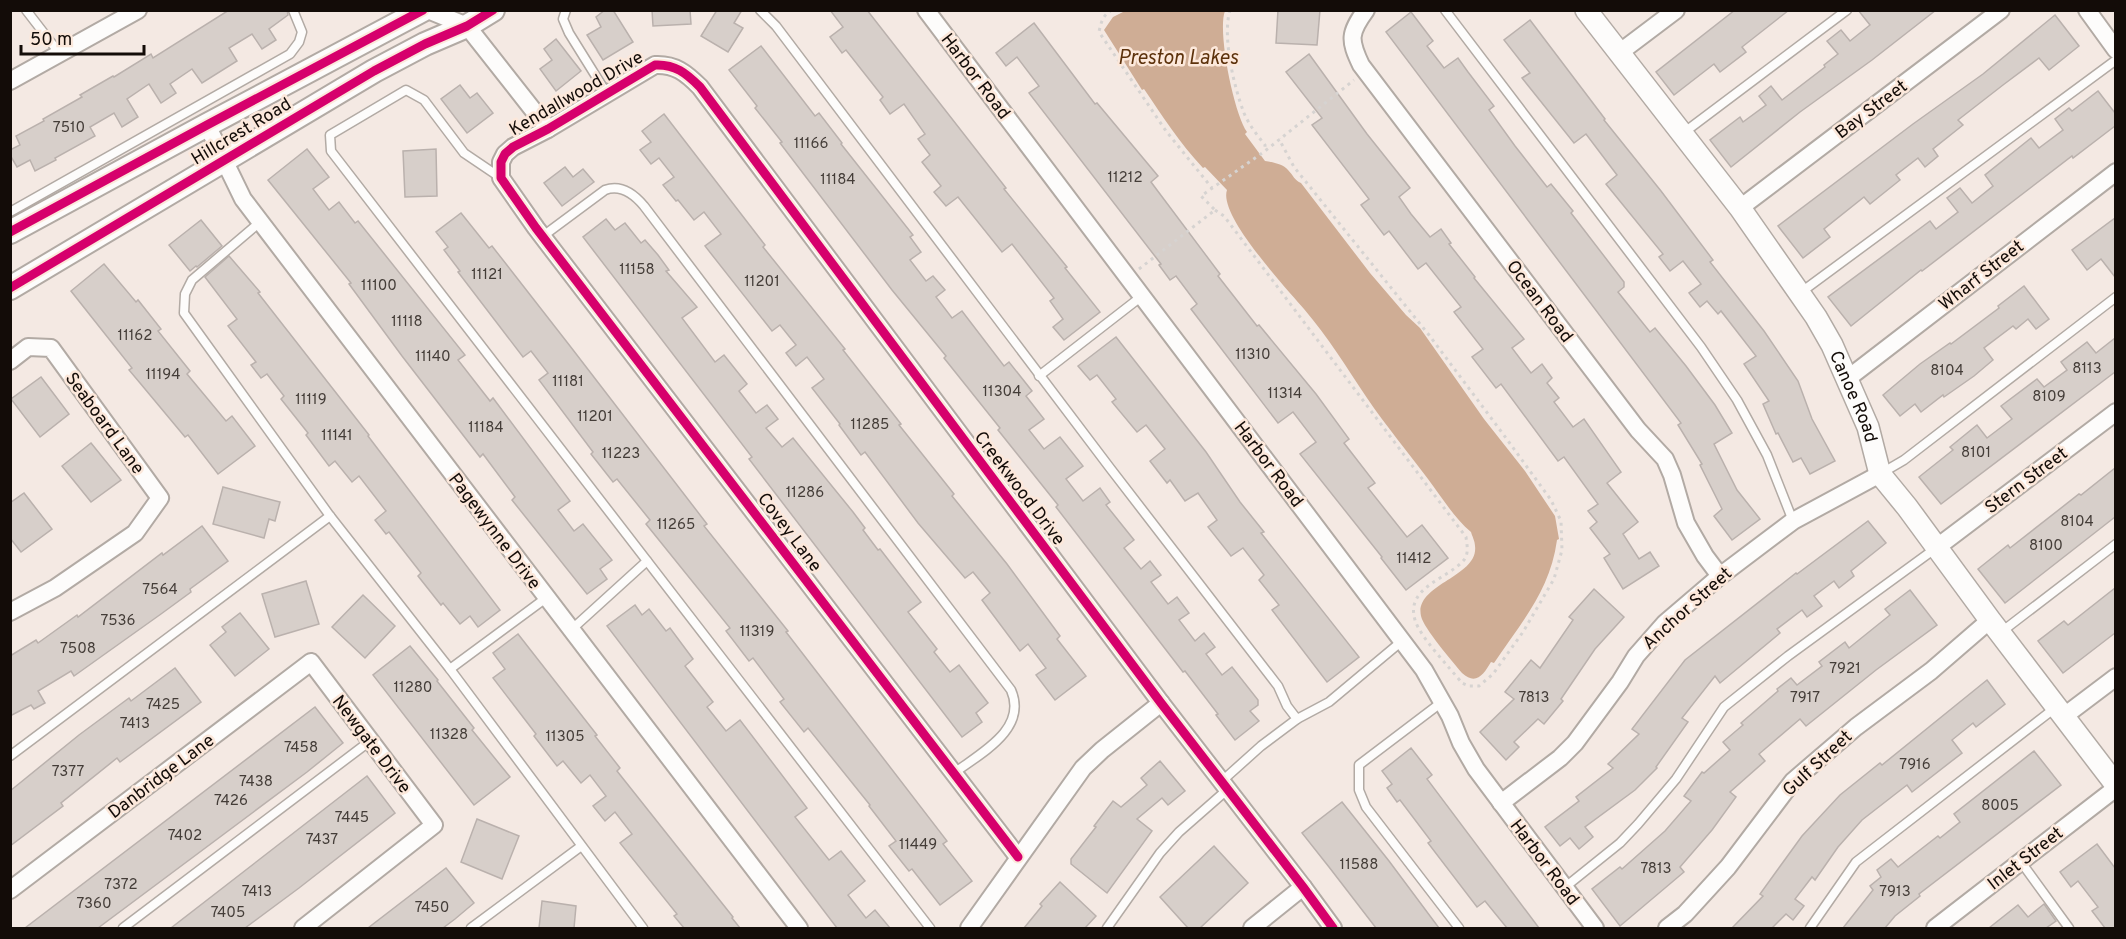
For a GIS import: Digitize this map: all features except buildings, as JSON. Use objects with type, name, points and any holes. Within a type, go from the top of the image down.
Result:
[{"type":"main road","name":"Hillcrest Road","points":[[10,232],[425,10]]},
{"type":"main road","name":"Hillcrest Road","points":[[10,288],[374,71],[425,44],[467,26],[494,10]]},
{"type":"street","points":[[10,81],[138,10]]},
{"type":"street","points":[[425,10],[467,26],[548,129]]},
{"type":"street","name":"Harbor Road","points":[[926,10],[1424,670],[1476,769],[1595,928]]},
{"type":"street","name":"Ocean Road","points":[[1366,10],[1353,31],[1352,47],[1364,70],[1638,430],[1665,459],[1686,523],[1705,556],[1720,576]]},
{"type":"street","name":"Canoe Road","points":[[1586,10],[1740,208],[1800,293],[1832,345],[1868,427],[1880,474],[2115,787]]},
{"type":"street","points":[[1619,53],[1676,10]]},
{"type":"street","name":"Bay Street","points":[[1740,208],[2001,10]]},
{"type":"street","points":[[2087,10],[2115,50]]},
{"type":"street","name":"Kendallwood Drive","points":[[501,178],[501,162],[505,154],[513,147],[548,129],[655,65],[665,64],[679,69]]},
{"type":"street","name":"Creekwood Drive","points":[[679,69],[687,73],[707,96],[1161,703],[1333,928]]},
{"type":"street","name":"Pagewynne Drive","points":[[207,125],[243,199],[799,928]]},
{"type":"street","name":"Wharf Street","points":[[1847,380],[2115,172]]},
{"type":"street","points":[[501,178],[540,232]]},
{"type":"street","name":"Covey Lane","points":[[540,232],[1018,857]]},
{"type":"street","name":"Seaboard Lane","points":[[10,361],[28,346],[51,348],[160,498],[135,533],[55,588],[10,612]]},
{"type":"street","name":"Stern Street","points":[[1936,548],[2115,412]]},
{"type":"street","name":"Anchor Street","points":[[1500,803],[1560,758],[1575,743],[1648,640],[1665,623],[1720,576],[1793,521],[1880,474]]},
{"type":"street","name":"Gulf Street","points":[[1667,928],[1685,914],[1728,867],[1793,781],[1856,727],[1994,627]]},
{"type":"street","name":"Newgate Drive","points":[[303,928],[434,825],[311,662]]},
{"type":"street","name":"Danbridge Lane","points":[[10,890],[311,662]]},
{"type":"street","points":[[2060,712],[2115,677]]},
{"type":"street","points":[[969,928],[1083,768],[1161,703]]},
{"type":"street","name":"Inlet Street","points":[[1941,927],[2115,787]]},
{"type":"street","points":[[1252,928],[1303,887]]},
{"type":"lane","points":[[26,10],[60,54]]},
{"type":"lane","points":[[10,212],[290,54],[299,42],[302,32],[293,10]]},
{"type":"lane","points":[[566,10],[563,18],[568,33],[607,94]]},
{"type":"lane","points":[[759,10],[776,26],[1278,686],[1287,706],[1297,719]]},
{"type":"lane","points":[[1445,10],[1701,347],[1737,400],[1767,455],[1793,521]]},
{"type":"lane","points":[[1682,134],[1847,10]]},
{"type":"lane","points":[[1800,293],[2115,60]]},
{"type":"lane","points":[[501,178],[464,153],[424,100],[406,90],[330,135],[331,151],[930,928]]},
{"type":"lane","points":[[540,232],[613,187],[629,193],[644,206],[1011,690],[1017,702],[1008,730],[954,773]]},
{"type":"lane","points":[[260,222],[192,280],[185,294],[184,313],[330,516],[450,669],[643,928]]},
{"type":"lane","points":[[1040,376],[1142,296]]},
{"type":"lane","points":[[1880,474],[1904,460],[2115,297]]},
{"type":"lane","points":[[10,756],[330,516]]},
{"type":"lane","points":[[1994,627],[2115,544]]},
{"type":"lane","points":[[1564,888],[1620,843],[1638,824],[1676,779],[1724,707],[1788,656],[1936,548]]},
{"type":"lane","points":[[572,630],[647,561]]},
{"type":"lane","points":[[450,669],[546,598]]},
{"type":"lane","points":[[1107,928],[1160,853],[1261,746],[1297,719],[1329,702],[1402,641]]},
{"type":"lane","points":[[1442,702],[1359,765],[1359,790],[1366,807],[1459,928]]},
{"type":"lane","points":[[1810,928],[1856,862],[2060,712]]},
{"type":"lane","points":[[123,928],[370,741]]},
{"type":"lane","points":[[471,928],[580,846]]},
{"type":"lane","points":[[2021,862],[2069,928]]},
{"type":"path","points":[[1112,10],[1102,21],[1099,32],[1166,131],[1212,188]]},
{"type":"path","points":[[1230,10],[1227,20],[1228,40],[1237,87],[1245,114],[1265,145],[1263,152]]},
{"type":"path","points":[[1279,140],[1294,167],[1429,335],[1506,438],[1551,500],[1561,521],[1562,550],[1552,585],[1517,641],[1487,681],[1479,686],[1462,683],[1417,625],[1413,609],[1420,593],[1465,559],[1468,548],[1466,537],[1224,216],[1202,196],[1279,140],[1364,70]]},
{"type":"path","points":[[1128,277],[1215,210]]},
{"type":"water","name":"Preston Lakes","points":[[1125,11],[1225,11],[1223,36],[1228,72],[1237,108],[1247,132],[1245,134],[1265,161],[1283,166],[1301,183],[1370,273],[1420,328],[1484,419],[1525,471],[1555,516],[1559,539],[1541,590],[1494,663],[1491,662],[1479,677],[1471,678],[1462,673],[1433,637],[1421,616],[1421,605],[1427,596],[1467,566],[1474,557],[1475,544],[1471,532],[1453,514],[1382,419],[1321,330],[1255,251],[1233,216],[1227,201],[1227,190],[1194,158],[1144,89],[1142,90],[1104,30],[1113,17]]},
{"type":"cycle path","points":[[10,232],[423,10]]},
{"type":"cycle path","points":[[10,288],[374,71],[425,44],[467,26],[493,10]]},
{"type":"cycle path","points":[[1018,857],[536,228],[501,178],[501,162],[505,154],[513,147],[548,129],[655,65],[674,68],[695,82],[1161,703],[1333,928]]}]
